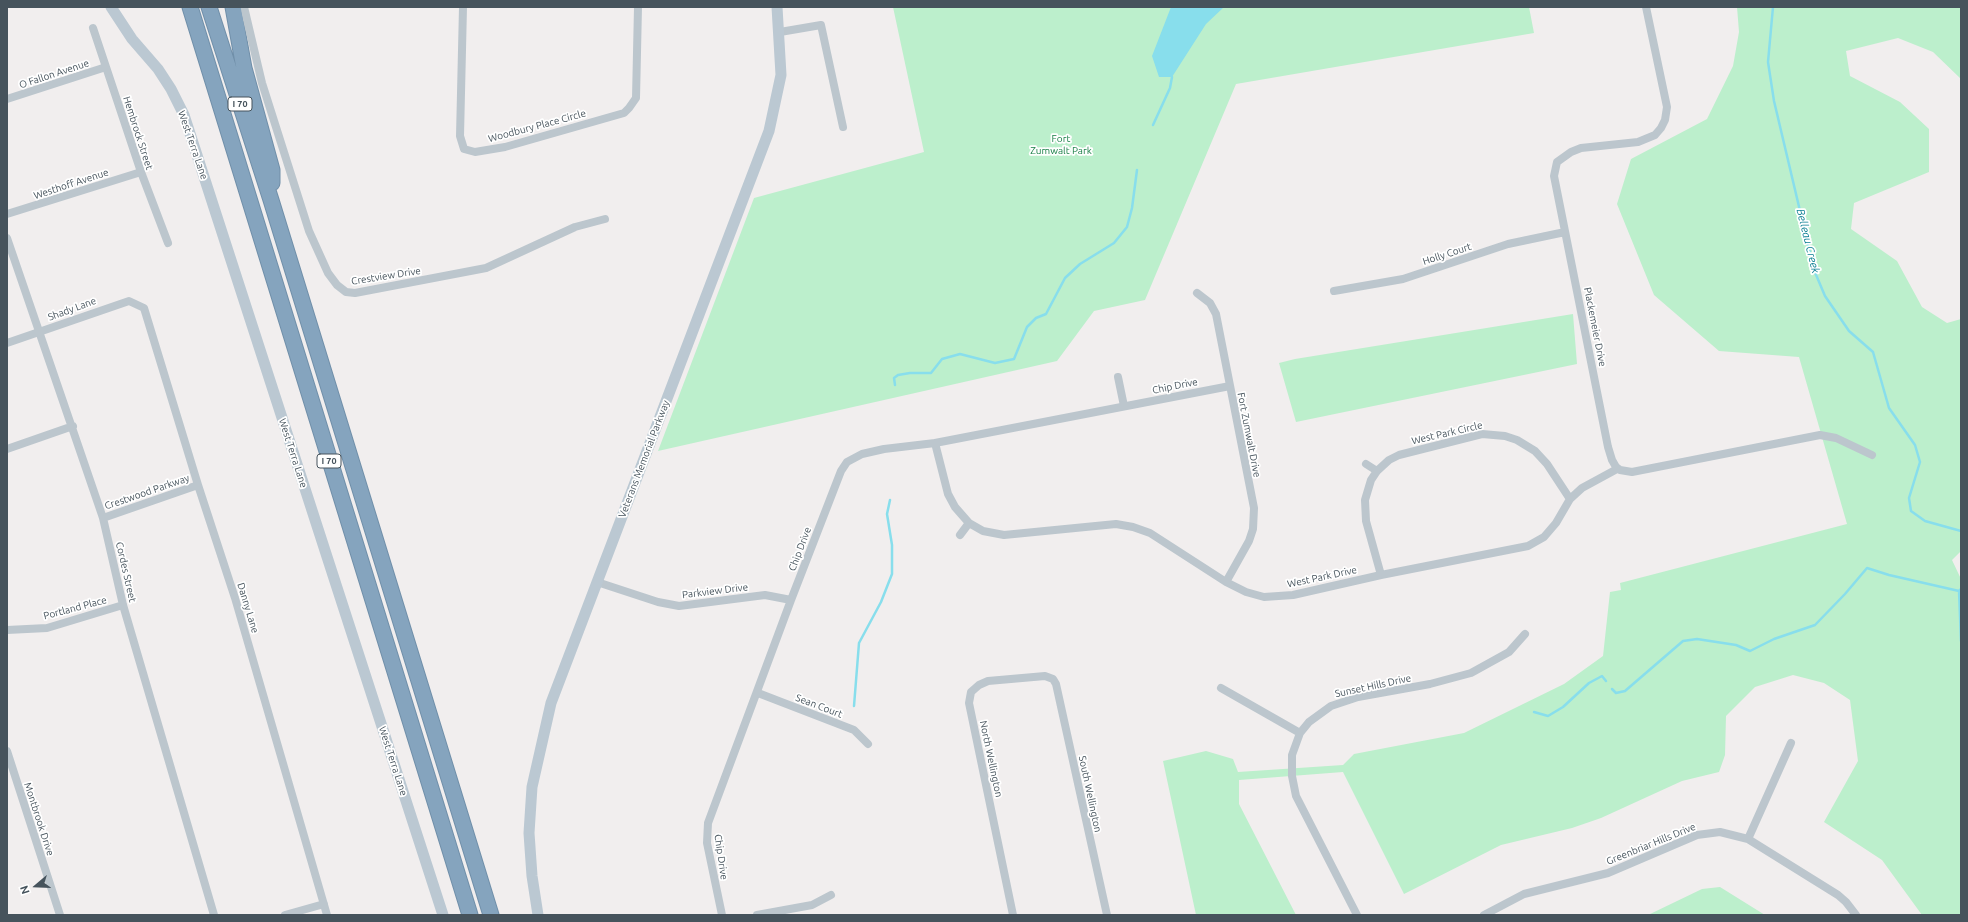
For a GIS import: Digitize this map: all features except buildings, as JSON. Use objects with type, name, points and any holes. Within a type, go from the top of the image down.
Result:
[{"type":"highway","name":"I 70","points":[[190,7],[470,915]]},
{"type":"highway","name":"I 70","points":[[209,7],[271,200],[491,915]]},
{"type":"highway","points":[[233,7],[244,68],[272,170],[271,200]]},
{"type":"street","name":"West Terra Lane","points":[[111,7],[132,39],[158,68],[171,89],[184,115],[443,915]]},
{"type":"street","name":"Crestview Drive","points":[[244,7],[262,83],[309,231],[328,273],[337,285],[346,292],[356,293],[486,268],[575,227],[605,219]]},
{"type":"street","name":"Woodbury Place Circle","points":[[463,7],[460,136],[464,149],[475,152],[505,147],[624,113],[636,98],[638,7]]},
{"type":"street","name":"Veterans Memorial Parkway","points":[[538,915],[530,848],[532,787],[552,699],[770,131],[781,75],[780,32],[777,7]]},
{"type":"street","name":"Plackemeier Drive","points":[[1617,468],[1612,460],[1608,447],[1578,288],[1554,176],[1557,162],[1563,156],[1581,148],[1631,143],[1648,138],[1662,128],[1667,107],[1646,7]]},
{"type":"street","points":[[780,32],[821,25],[843,127]]},
{"type":"street","name":"Hembrock Street","points":[[94,28],[141,172],[168,243]]},
{"type":"street","name":"O Fallon Avenue","points":[[7,99],[106,67]]},
{"type":"street","name":"Westhoff Avenue","points":[[7,214],[141,172]]},
{"type":"street","name":"Holly Court","points":[[1334,291],[1403,279],[1508,244],[1565,232]]},
{"type":"street","name":"Cordes Street","points":[[7,238],[73,426],[103,518],[123,605],[214,915]]},
{"type":"street","name":"Fort Zumwalt Drive","points":[[1198,293],[1210,303],[1216,314],[1254,514],[1253,529],[1247,546],[1226,582]]},
{"type":"street","name":"Shady Lane","points":[[7,343],[129,301],[144,308]]},
{"type":"street","name":"Danny Lane","points":[[144,308],[198,485],[236,598],[327,915]]},
{"type":"street","points":[[1118,377],[1124,406]]},
{"type":"street","name":"Chip Drive","points":[[722,915],[707,844],[708,823],[758,693],[791,600],[841,471],[847,462],[862,454],[877,451],[935,443],[1230,386]]},
{"type":"street","points":[[7,449],[73,426]]},
{"type":"street","name":"West Park Circle","points":[[1380,575],[1366,521],[1365,506],[1367,489],[1377,471],[1389,460],[1402,454],[1482,434],[1496,434],[1517,440],[1535,451],[1547,464],[1570,499]]},
{"type":"street","points":[[1617,468],[1632,472],[1820,435],[1836,438],[1872,455]]},
{"type":"street","name":"West Park Drive","points":[[935,443],[948,494],[955,507],[970,523],[983,531],[1004,535],[1116,524],[1133,527],[1150,533],[1226,582],[1256,595],[1275,596],[1293,595],[1380,575],[1528,546],[1544,537],[1551,529],[1570,499],[1582,488],[1612,473],[1617,468]]},
{"type":"street","points":[[1366,464],[1377,471]]},
{"type":"street","name":"Crestwood Parkway","points":[[103,518],[198,485]]},
{"type":"street","points":[[960,535],[970,523]]},
{"type":"street","name":"Parkview Drive","points":[[597,582],[658,602],[679,606],[765,595],[791,600]]},
{"type":"street","name":"Portland Place","points":[[7,630],[47,628],[123,605]]},
{"type":"street","name":"Sunset Hills Drive","points":[[1357,915],[1296,796],[1292,776],[1292,755],[1300,733],[1309,722],[1331,706],[1358,697],[1430,684],[1471,673],[1510,652],[1525,634]]},
{"type":"street","name":"North Wellington","points":[[1013,915],[969,703],[971,692],[979,685],[988,682],[1045,676],[1053,679]]},
{"type":"street","name":"South Wellington","points":[[1053,679],[1056,684],[1107,915]]},
{"type":"street","points":[[1221,688],[1300,733]]},
{"type":"street","name":"Sean Court","points":[[758,693],[854,730],[868,744]]},
{"type":"street","points":[[1748,839],[1791,743]]},
{"type":"street","name":"Montbrook Drive","points":[[7,751],[60,915]]},
{"type":"street","name":"Greenbriar Hills Drive","points":[[1484,915],[1524,894],[1617,870],[1697,835],[1720,832],[1748,839],[1838,895],[1846,902],[1856,915]]},
{"type":"street","points":[[757,915],[812,905],[831,895]]},
{"type":"street","points":[[285,915],[324,904]]},
{"type":"green space","name":"Fort Zumwalt Park","points":[[893,7],[1529,7],[1534,33],[1236,84],[1145,300],[1094,311],[1057,361],[658,451],[754,198],[924,152]]},
{"type":"green space","points":[[1737,7],[1961,7],[1961,79],[1933,52],[1898,38],[1846,51],[1850,76],[1900,102],[1929,129],[1929,172],[1854,203],[1851,229],[1897,261],[1922,307],[1947,323],[1961,319],[1961,551],[1952,560],[1961,579],[1961,915],[1922,915],[1882,860],[1824,822],[1858,761],[1850,700],[1824,683],[1793,675],[1755,687],[1726,716],[1725,755],[1719,772],[1682,781],[1601,818],[1572,828],[1501,845],[1404,894],[1343,772],[1239,780],[1239,804],[1296,915],[1196,915],[1163,761],[1206,751],[1233,759],[1238,772],[1343,765],[1354,754],[1464,733],[1564,684],[1603,656],[1610,592],[1621,590],[1620,583],[1847,524],[1799,357],[1719,351],[1654,295],[1617,204],[1631,159],[1707,119],[1733,66],[1739,32]]},
{"type":"green space","points":[[1573,314],[1577,364],[1296,422],[1279,363],[1295,359]]},
{"type":"green space","points":[[1720,887],[1765,915],[1648,915],[1702,889]]},
{"type":"water","points":[[1171,7],[1224,7],[1206,24],[1172,77],[1159,77],[1152,56]]},
{"type":"waterway","name":"Belleau Creek","points":[[1773,7],[1768,62],[1774,101],[1814,270],[1825,296],[1849,331],[1873,352],[1889,408],[1915,445],[1920,462],[1909,498],[1911,511],[1925,521],[1961,531]]},
{"type":"waterway","points":[[1153,125],[1170,88],[1172,77]]},
{"type":"waterway","points":[[895,385],[894,378],[898,375],[910,373],[931,373],[942,359],[960,354],[995,363],[1014,359],[1027,327],[1036,318],[1046,314],[1065,278],[1080,264],[1114,243],[1127,227],[1132,208],[1137,170]]},
{"type":"waterway","points":[[854,706],[859,643],[881,602],[892,574],[892,545],[887,514],[890,500]]},
{"type":"waterway","points":[[1612,689],[1616,693],[1625,691],[1683,641],[1697,639],[1736,645],[1750,651],[1774,639],[1815,625],[1845,594],[1867,568],[1889,575],[1959,591]]},
{"type":"waterway","name":"Belleau Creek","points":[[1961,589],[1959,591],[1961,641]]},
{"type":"waterway","points":[[1534,712],[1548,716],[1563,707],[1589,683],[1602,676],[1606,681]]}]
